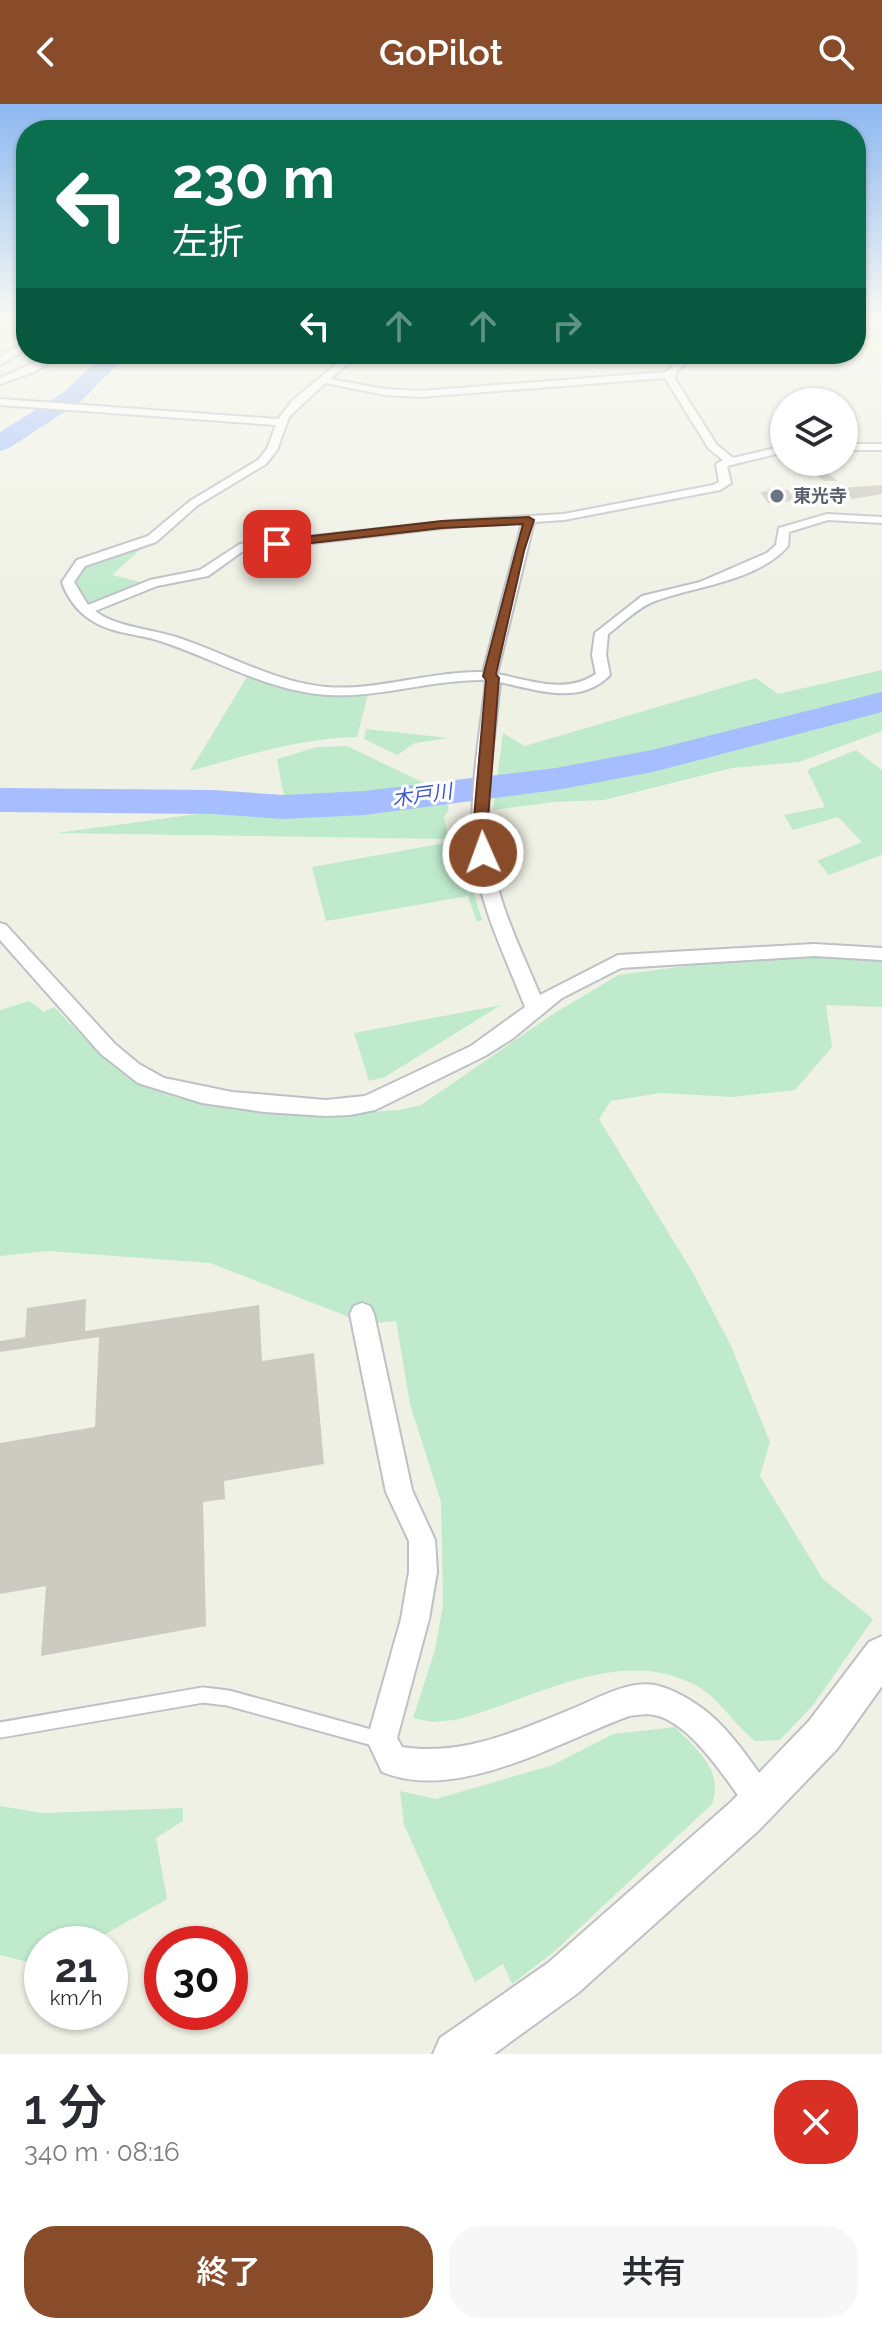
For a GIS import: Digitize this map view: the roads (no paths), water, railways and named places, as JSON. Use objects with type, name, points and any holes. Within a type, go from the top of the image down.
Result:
[{"type":"street","points":[[81,408],[280,422]]},
{"type":"street","points":[[291,408],[280,422],[272,450],[262,462],[194,503],[152,539],[98,555],[78,566],[68,582],[74,596],[103,622],[207,653],[277,681],[304,688],[366,689],[440,677],[491,677],[555,689],[573,689],[592,683],[603,675],[599,655],[602,633],[647,599],[704,585],[771,556],[782,546],[783,530],[827,517],[882,520]]},
{"type":"street","points":[[690,408],[713,447],[729,460]]},
{"type":"street","points":[[858,447],[882,447]]},
{"type":"street","points":[[87,610],[154,583],[204,573],[240,548],[442,525],[600,512],[716,488],[725,483],[721,464],[770,452]]},
{"type":"street","points":[[529,520],[519,551],[491,677],[481,818],[483,853],[492,900],[535,1007]]},
{"type":"street","points":[[0,929],[116,1057],[155,1083],[184,1093],[326,1109],[357,1108],[478,1051],[505,1034],[535,1007],[579,980],[618,962],[814,950],[882,954]]},
{"type":"street","points":[[362,1314],[399,1492],[422,1540],[423,1572],[415,1619],[382,1740],[393,1761],[413,1766],[452,1766],[629,1701],[657,1700],[687,1715],[716,1742],[760,1800]]},
{"type":"street","points":[[456,2054],[563,1978],[760,1800],[823,1735],[882,1655]]},
{"type":"lane","points":[[0,1730],[203,1695],[228,1698],[382,1740]]},
{"type":"waterway","points":[[0,443],[55,408]]},
{"type":"waterway","name":"木戸川","points":[[0,800],[212,802],[283,807],[364,803],[556,779],[653,761],[882,702]]},
{"type":"place","name":"東光寺","points":[[777,496]]}]
